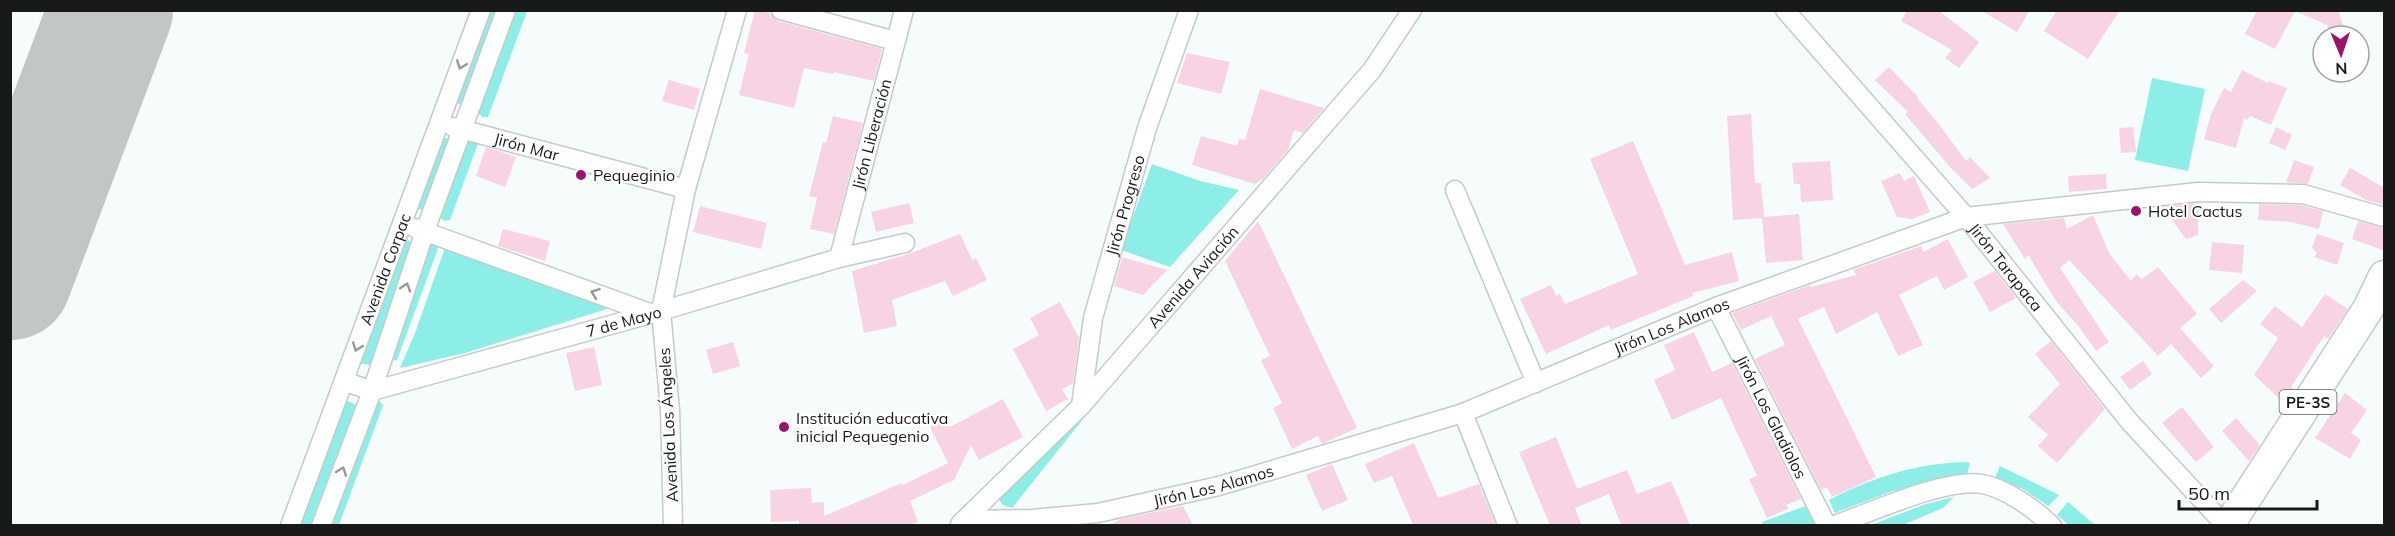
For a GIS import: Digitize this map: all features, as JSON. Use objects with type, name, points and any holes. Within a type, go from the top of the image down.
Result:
[{"type":"highway","name":"PE-3S","points":[[2227,525],[2368,309],[2385,276]]},
{"type":"street","name":"Avenida Corpac","points":[[290,525],[482,10]]},
{"type":"street","name":"Avenida Corpac","points":[[321,525],[372,391],[425,231],[506,10]]},
{"type":"street","name":"Avenida Los Ángeles","points":[[673,525],[670,420],[655,312],[686,189],[737,10]]},
{"type":"street","points":[[781,10],[895,41]]},
{"type":"street","name":"Jirón Liberación","points":[[839,258],[904,10]]},
{"type":"street","name":"Jirón Progreso","points":[[1081,406],[1093,318],[1147,128],[1189,10]]},
{"type":"street","name":"Avenida Aviación","points":[[961,523],[1081,406],[1372,70],[1412,10]]},
{"type":"street","name":"Jirón Tarapaca","points":[[1785,10],[1966,217],[2129,421],[2227,525]]},
{"type":"street","name":"Jirón Mar","points":[[439,123],[686,189]]},
{"type":"street","points":[[1455,190],[1536,382]]},
{"type":"street","name":"Jirón Los Alamos","points":[[961,523],[1032,519],[1101,519],[1462,413],[1716,308],[1966,217],[2198,192],[2303,194],[2385,217]]},
{"type":"street","points":[[402,224],[655,312]]},
{"type":"street","name":"7 de Mayo","points":[[372,391],[839,258],[905,243]]},
{"type":"street","name":"Jirón Los Gladiolos","points":[[1716,308],[1837,524]]},
{"type":"street","points":[[344,381],[372,391]]},
{"type":"street","points":[[1462,413],[1508,525]]},
{"type":"street","points":[[1837,524],[1942,487],[1982,484],[2019,499],[2052,525]]},
{"type":"shaded area","points":[[516,10],[527,11],[488,117],[482,117],[478,113]]},
{"type":"shaded area","points":[[486,11],[501,11],[463,105],[456,103]]},
{"type":"shaded area","points":[[2152,78],[2205,89],[2188,171],[2135,160]]},
{"type":"shaded area","points":[[441,137],[451,139],[424,211],[415,205]]},
{"type":"shaded area","points":[[468,140],[478,143],[450,220],[444,221],[440,217]]},
{"type":"shaded area","points":[[1152,164],[1200,181],[1239,190],[1170,267],[1121,250]]},
{"type":"shaded area","points":[[405,239],[414,244],[370,365],[359,363]]},
{"type":"shaded area","points":[[428,239],[440,243],[397,360],[390,361]]},
{"type":"shaded area","points":[[446,245],[626,303],[465,353],[400,368]]},
{"type":"shaded area","points":[[346,400],[356,405],[310,525],[295,526]]},
{"type":"shaded area","points":[[378,400],[383,405],[339,525],[324,526]]},
{"type":"shaded area","points":[[1095,404],[1012,508],[1003,505],[999,500],[1005,492]]},
{"type":"shaded area","points":[[1946,463],[1970,463],[1967,474],[1893,491],[1835,513],[1829,500],[1878,478],[1895,473]]},
{"type":"shaded area","points":[[2000,466],[2059,495],[2048,506],[2023,489],[1995,478]]},
{"type":"shaded area","points":[[1954,497],[1943,508],[1903,525],[1871,525],[1926,504]]},
{"type":"shaded area","points":[[2068,502],[2095,525],[2069,525],[2057,515]]},
{"type":"shaded area","points":[[1811,504],[1818,522],[1809,525],[1764,526],[1762,522]]},
{"type":"building","points":[[755,10],[770,13],[778,21],[882,49],[874,81],[804,68],[794,108],[739,95],[749,54],[744,53]]},
{"type":"building","points":[[1907,10],[1938,10],[1979,42],[1959,68],[1945,58],[1952,50],[1901,21]]},
{"type":"building","points":[[1980,10],[2030,10],[2017,32]]},
{"type":"building","points":[[2057,10],[2120,10],[2088,59],[2044,31]]},
{"type":"building","points":[[2257,10],[2338,10],[2343,24],[2325,24],[2295,11],[2275,49],[2245,34]]},
{"type":"building","points":[[1187,53],[1230,62],[1221,94],[1177,83]]},
{"type":"building","points":[[1889,67],[1918,97],[1966,161],[1970,157],[1990,178],[1972,189],[1950,167],[1905,114],[1908,112],[1875,80]]},
{"type":"building","points":[[2242,70],[2268,83],[2269,81],[2287,88],[2271,125],[2250,116],[2247,120],[2244,118],[2236,148],[2204,139],[2211,114],[2224,88],[2231,92]]},
{"type":"building","points":[[669,80],[700,89],[694,110],[662,101]]},
{"type":"building","points":[[1260,89],[1324,108],[1303,133],[1294,130],[1288,150],[1264,178],[1255,184],[1192,165],[1201,136],[1237,146],[1239,139],[1245,140]]},
{"type":"building","points":[[1751,114],[1755,183],[1761,183],[1764,217],[1799,214],[1803,260],[1766,263],[1762,218],[1733,220],[1727,116]]},
{"type":"building","points":[[833,116],[863,123],[834,234],[810,229],[817,198],[809,196],[823,142],[826,143]]},
{"type":"building","points":[[2133,127],[2136,152],[2121,153],[2119,128]]},
{"type":"building","points":[[2276,127],[2292,135],[2285,150],[2269,143]]},
{"type":"building","points":[[1633,141],[1685,265],[1732,252],[1739,281],[1692,293],[1693,296],[1611,330],[1609,325],[1546,354],[1520,299],[1551,285],[1556,296],[1560,294],[1565,304],[1638,274],[1590,159]]},
{"type":"building","points":[[486,147],[516,157],[505,187],[476,176]]},
{"type":"building","points":[[2294,160],[2314,167],[2308,184],[2286,182]]},
{"type":"building","points":[[1830,161],[1833,200],[1801,202],[1800,184],[1794,184],[1792,163]]},
{"type":"building","points":[[2350,168],[2385,188],[2385,205],[2366,200],[2340,185]]},
{"type":"building","points":[[1900,173],[1904,181],[1914,176],[1930,212],[1912,219],[1897,217],[1881,181]]},
{"type":"building","points":[[2106,174],[2107,189],[2069,192],[2068,176]]},
{"type":"building","points":[[909,203],[914,223],[876,232],[871,212]]},
{"type":"building","points":[[2198,203],[2198,235],[2186,239],[2162,207]]},
{"type":"building","points":[[2259,204],[2301,205],[2323,211],[2319,229],[2291,222],[2258,220]]},
{"type":"building","points":[[700,206],[767,223],[761,249],[693,232]]},
{"type":"building","points":[[2093,215],[2109,253],[2131,281],[2137,274],[2142,279],[2158,267],[2197,314],[2180,328],[2214,366],[2201,378],[2171,344],[2158,356],[2069,260],[2060,268],[2109,342],[2096,351],[2056,301],[2028,255],[2025,259],[2003,224],[2064,218],[2067,229]]},
{"type":"building","points":[[1258,221],[1357,428],[1322,444],[1318,436],[1292,449],[1273,408],[1282,403],[1261,360],[1270,356],[1225,261]]},
{"type":"building","points":[[2358,221],[2385,228],[2385,251],[2352,239]]},
{"type":"building","points":[[503,229],[550,241],[545,261],[498,246]]},
{"type":"building","points":[[960,234],[972,260],[976,258],[987,280],[953,296],[945,281],[892,300],[897,326],[864,333],[852,271],[908,254]]},
{"type":"building","points":[[2317,234],[2344,243],[2337,265],[2314,257],[2317,253],[2312,248]]},
{"type":"building","points":[[1948,239],[1968,277],[1944,290],[1937,276],[1899,295],[1923,345],[1898,356],[1877,312],[1836,334],[1824,307],[1798,319],[1876,477],[1832,497],[1827,487],[1821,490],[1755,359],[1785,345],[1771,316],[1741,330],[1732,313],[1810,285],[1811,287],[1856,275],[1853,270],[1921,246],[1923,252]]},
{"type":"building","points":[[2212,242],[2244,245],[2242,273],[2209,270]]},
{"type":"building","points":[[1122,257],[1167,270],[1143,295],[1114,286]]},
{"type":"building","points":[[1995,271],[2016,298],[1990,312],[1973,282]]},
{"type":"building","points":[[2243,280],[2257,291],[2221,323],[2209,309]]},
{"type":"building","points":[[2325,294],[2348,309],[2328,339],[2324,336],[2291,387],[2294,389],[2283,402],[2254,375],[2278,338],[2260,324],[2275,306],[2302,327]]},
{"type":"building","points":[[1060,302],[1079,338],[1073,384],[1062,389],[1068,399],[1046,411],[1013,349],[1039,335],[1030,318]]},
{"type":"building","points":[[1694,332],[1712,372],[1732,363],[1801,499],[1786,505],[1788,509],[1767,518],[1749,479],[1757,476],[1721,398],[1672,420],[1654,380],[1675,370],[1664,345]]},
{"type":"building","points":[[2051,341],[2105,409],[2057,463],[2038,446],[2048,435],[2028,417],[2060,384],[2035,354]]},
{"type":"building","points":[[733,342],[740,366],[713,374],[706,350]]},
{"type":"building","points":[[594,347],[602,385],[575,391],[566,353]]},
{"type":"building","points":[[2143,361],[2152,374],[2130,390],[2120,377]]},
{"type":"building","points":[[2345,393],[2367,410],[2351,433],[2361,440],[2350,459],[2315,438]]},
{"type":"building","points":[[1003,399],[1023,437],[979,460],[971,445],[954,480],[910,501],[918,522],[908,525],[799,525],[799,521],[771,522],[770,490],[811,488],[812,503],[824,502],[824,516],[902,483],[903,485],[948,463],[930,427],[946,419],[950,427]]},
{"type":"building","points":[[2182,407],[2214,447],[2196,462],[2162,423]]},
{"type":"building","points":[[2236,418],[2260,445],[2249,461],[2222,431]]},
{"type":"building","points":[[1556,437],[1577,489],[1627,470],[1637,494],[1671,481],[1690,525],[1621,525],[1609,494],[1575,508],[1582,525],[1550,525],[1519,452]]},
{"type":"building","points":[[1414,443],[1438,498],[1479,484],[1496,525],[1413,525],[1392,476],[1374,483],[1365,464]]},
{"type":"building","points":[[1332,464],[1348,500],[1322,511],[1306,475]]},
{"type":"building","points":[[1183,506],[1193,525],[1109,525],[1121,519]]},
{"type":"runway","points":[[10,278],[111,10]]},
{"type":"place","name":"Pequeginio","points":[[581,175]]},
{"type":"place","name":"Hotel Cactus","points":[[2136,211]]},
{"type":"place","name":"Institución educativa inicial Pequegenio","points":[[784,427]]}]
